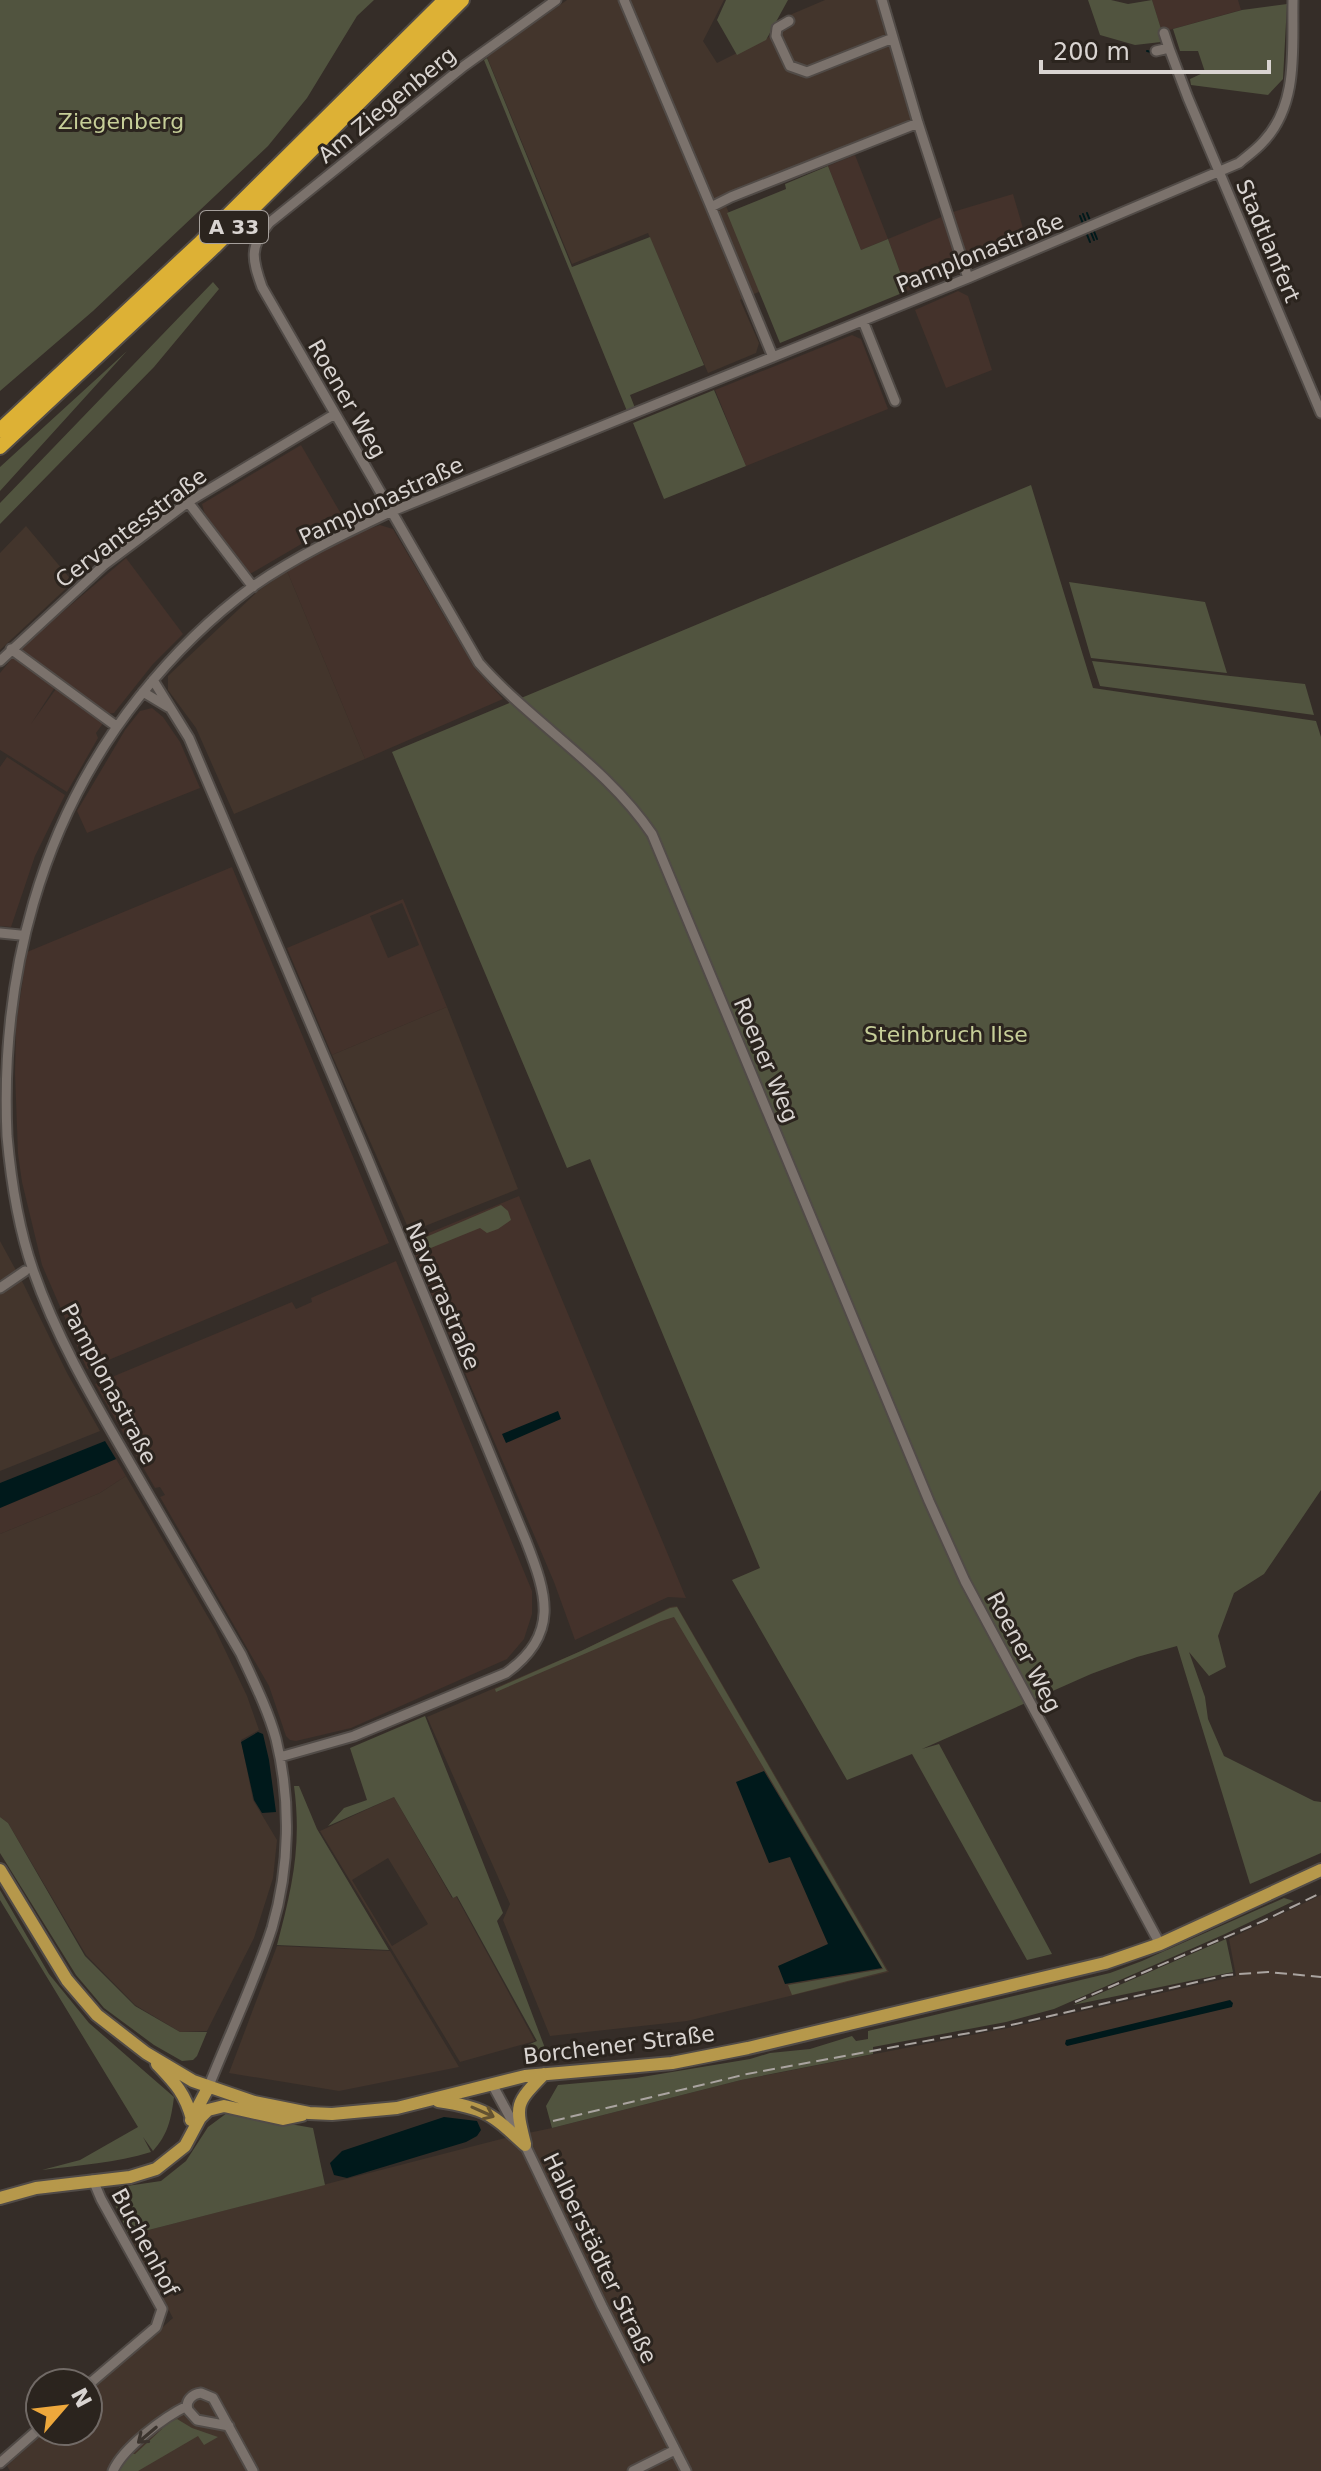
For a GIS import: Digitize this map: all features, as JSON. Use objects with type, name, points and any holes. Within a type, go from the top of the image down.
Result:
[{"type":"highway","name":"A 33","points":[[0,430],[201,242],[445,0]]},
{"type":"highway","name":"A 33","points":[[0,447],[214,247],[462,0]]},
{"type":"main road","name":"Borchener Straße","points":[[0,1870],[67,1980],[97,2015],[146,2053],[208,2088],[254,2102],[309,2113],[332,2114],[397,2108],[544,2074],[672,2063],[748,2048],[1105,1963],[1160,1944],[1321,1870]]},
{"type":"main road","points":[[146,2053],[182,2092],[192,2119]]},
{"type":"main road","points":[[525,2145],[517,2113],[521,2097],[544,2074]]},
{"type":"main road","points":[[176,2153],[208,2088]]},
{"type":"main road","points":[[431,2100],[465,2105],[491,2114],[525,2145]]},
{"type":"main road","points":[[0,2198],[36,2188],[130,2177],[156,2169],[185,2146],[200,2118],[216,2107],[283,2119],[309,2113]]},
{"type":"street","name":"Am Ziegenberg","points":[[253,250],[259,234],[269,223],[418,102],[556,0]]},
{"type":"street","points":[[624,0],[773,357]]},
{"type":"street","points":[[882,0],[968,278]]},
{"type":"street","name":"Pamplonastraße","points":[[208,2088],[272,1928],[281,1887],[287,1823],[280,1757],[263,1703],[241,1654],[54,1325],[33,1269],[12,1183],[4,1109],[6,1025],[20,935],[56,831],[88,770],[116,726],[153,680],[195,635],[253,587],[306,554],[390,512],[968,278],[1239,163],[1263,142],[1281,116],[1292,81],[1293,0]]},
{"type":"street","points":[[789,21],[777,28],[776,36],[790,66],[807,72],[893,38]]},
{"type":"street","points":[[1164,33],[1219,172]]},
{"type":"street","points":[[1156,51],[1169,48]]},
{"type":"street","points":[[711,207],[918,123]]},
{"type":"street","name":"Stadtlanfert","points":[[1219,172],[1321,413]]},
{"type":"street","name":"Roener Weg","points":[[253,250],[262,287],[479,663],[514,699],[617,789],[652,834],[965,1581],[1160,1944]]},
{"type":"street","points":[[863,321],[895,401]]},
{"type":"street","name":"Cervantesstraße","points":[[0,661],[104,565],[188,502],[335,414]]},
{"type":"street","points":[[188,502],[253,587]]},
{"type":"street","points":[[11,649],[116,726]]},
{"type":"street","name":"Navarrastraße","points":[[153,680],[189,738],[282,954],[544,1590],[545,1616],[541,1632],[530,1651],[506,1673],[354,1736],[280,1757]]},
{"type":"street","name":"Navarrastraße","points":[[143,692],[169,708]]},
{"type":"street","points":[[0,933],[20,935]]},
{"type":"street","points":[[0,1288],[25,1271]]},
{"type":"street","name":"Halberstädter Straße","points":[[492,2084],[686,2471]]},
{"type":"street","name":"Buchenhof","points":[[93,2180],[162,2309],[156,2327],[104,2371]]},
{"type":"street","points":[[113,2471],[129,2450],[173,2413],[187,2406],[195,2394],[201,2393],[209,2395],[218,2404],[253,2471]]},
{"type":"street","points":[[187,2406],[197,2420],[229,2426]]},
{"type":"street","points":[[0,2463],[24,2442]]},
{"type":"street","points":[[633,2471],[675,2450]]},
{"type":"shaded area","points":[[567,0],[724,0],[703,41],[717,63],[769,37],[778,20],[825,0],[882,0],[919,120],[724,201],[761,291],[740,300],[759,343],[756,353],[708,373],[648,233],[572,264],[487,57]]},
{"type":"shaded area","points":[[1152,0],[1238,0],[1241,10],[1162,32]]},
{"type":"shaded area","points":[[855,155],[888,239],[861,250],[828,166]]},
{"type":"shaded area","points":[[1013,194],[1027,242],[907,291],[888,239],[956,211]]},
{"type":"shaded area","points":[[958,291],[968,296],[992,370],[946,388],[915,310]]},
{"type":"shaded area","points":[[852,335],[861,339],[888,409],[746,466],[715,390]]},
{"type":"shaded area","points":[[301,445],[344,519],[250,574],[205,515],[202,504]]},
{"type":"shaded area","points":[[380,525],[393,529],[474,667],[503,699],[365,759],[287,571],[352,535]]},
{"type":"shaded area","points":[[26,526],[73,582],[0,650],[0,553]]},
{"type":"shaded area","points":[[126,558],[183,634],[153,664],[114,713],[105,714],[18,650]]},
{"type":"shaded area","points":[[287,571],[365,759],[234,814],[196,728],[168,690],[168,676],[258,591]]},
{"type":"shaded area","points":[[13,657],[55,687],[31,724],[58,686],[104,722],[67,792],[0,750],[0,673]]},
{"type":"shaded area","points":[[152,708],[163,717],[180,742],[200,788],[87,833],[77,811],[125,730],[140,711]]},
{"type":"shaded area","points":[[7,757],[65,795],[35,856],[11,927],[0,926],[0,767]]},
{"type":"shaded area","points":[[232,867],[389,1243],[87,1369],[42,1265],[22,1182],[18,1154],[16,1025],[27,952]]},
{"type":"shaded area","points":[[403,899],[447,1007],[332,1055],[287,948]],"holes":[[[402,903],[419,945],[388,958],[370,916]]]},
{"type":"shaded area","points":[[447,1007],[518,1189],[410,1232],[332,1055]]},
{"type":"shaded area","points":[[519,1196],[686,1598],[668,1597],[575,1640],[554,1582],[409,1241]]},
{"type":"shaded area","points":[[0,1241],[100,1431],[0,1471]]},
{"type":"shaded area","points":[[396,1261],[532,1591],[532,1614],[524,1639],[507,1659],[351,1728],[290,1740],[269,1686],[160,1497],[165,1495],[160,1487],[155,1488],[95,1384],[292,1302],[296,1309],[312,1302],[311,1298]]},
{"type":"shaded area","points":[[116,1459],[126,1476],[100,1493],[0,1534],[0,1508]]},
{"type":"shaded area","points":[[126,1476],[215,1629],[247,1696],[259,1730],[241,1740],[253,1800],[277,1840],[273,1878],[254,1938],[207,2031],[180,2032],[135,2005],[86,1955],[8,1823],[0,1817],[0,1534],[100,1493]]},
{"type":"shaded area","points":[[677,1606],[889,1972],[687,2021],[550,2036],[503,1920],[510,1904],[427,1717]]},
{"type":"shaded area","points":[[394,1797],[452,1898],[456,1896],[535,2041],[460,2062],[320,1831]],"holes":[[[388,1858],[428,1924],[392,1946],[352,1880]]]},
{"type":"shaded area","points":[[1321,1895],[1321,2471],[10,2471],[7,2466],[28,2447],[104,2447],[104,2379],[173,2318],[129,2235],[741,2080],[1013,2027],[1236,1976],[1229,1939]]},
{"type":"shaded area","points":[[277,1946],[390,1951],[459,2067],[339,2091],[229,2073]]},
{"type":"green space","name":"Ziegenberg","points":[[0,0],[374,0],[357,16],[307,98],[268,146],[93,311],[0,391]]},
{"type":"green space","points":[[726,0],[788,0],[766,40],[737,55],[717,20]]},
{"type":"green space","points":[[1088,0],[1128,4],[1152,0],[1162,32],[1159,33],[1161,42],[1135,45],[1100,35]]},
{"type":"green space","points":[[1287,4],[1283,79],[1268,95],[1191,85],[1190,79],[1205,72],[1198,51],[1180,51],[1173,29],[1242,10]]},
{"type":"green space","points":[[487,58],[572,267],[650,237],[704,365],[630,395],[635,408],[627,411],[484,60]]},
{"type":"green space","points":[[828,166],[861,250],[888,239],[907,291],[780,343],[727,213],[786,189],[785,184]]},
{"type":"green space","points":[[213,282],[219,289],[154,367],[0,524],[0,503]]},
{"type":"green space","points":[[127,351],[0,491],[0,467]]},
{"type":"green space","points":[[714,390],[746,466],[664,499],[633,423]]},
{"type":"green space","name":"Steinbruch Ilse","points":[[1031,485],[1093,688],[1316,721],[1321,737],[1321,1490],[1264,1574],[1234,1593],[1218,1636],[1226,1667],[1209,1676],[1189,1652],[1205,1697],[1208,1719],[1224,1756],[1321,1802],[1321,1853],[1250,1884],[1177,1646],[1137,1657],[1091,1674],[922,1749],[939,1744],[1052,1954],[1027,1960],[912,1754],[847,1780],[732,1580],[760,1568],[590,1159],[567,1168],[392,752]]},
{"type":"green space","points":[[1069,582],[1205,602],[1227,673],[1091,658]]},
{"type":"green space","points":[[1092,661],[1305,684],[1314,715],[1100,686]]},
{"type":"green space","points":[[501,1205],[508,1211],[511,1220],[498,1229],[487,1233],[480,1228],[416,1254],[410,1242],[413,1240],[418,1250],[426,1248],[426,1237]]},
{"type":"green space","points":[[677,1607],[887,1971],[792,1995],[788,1985],[883,1969],[674,1617],[496,1692],[495,1689]]},
{"type":"green space","points":[[425,1716],[503,1913],[497,1921],[548,2056],[529,2058],[523,2047],[537,2041],[457,1896],[453,1898],[394,1797],[328,1826],[344,1808],[367,1800],[350,1748]]},
{"type":"green space","points":[[294,1786],[299,1786],[317,1829],[389,1950],[277,1945],[294,1867],[297,1828]]},
{"type":"green space","points":[[0,1817],[8,1823],[85,1956],[135,2006],[180,2032],[207,2032],[193,2060],[182,2061],[154,2045],[104,2008],[76,1975],[0,1853]]},
{"type":"green space","points":[[0,1890],[49,1974],[89,2023],[174,2097],[168,2126],[153,2151],[143,2137],[151,2152],[42,2170],[80,2160],[138,2127],[0,1900]]},
{"type":"green space","points":[[1284,1898],[1294,1901],[1054,2009],[1006,2022],[873,2047],[873,2054],[741,2080],[552,2128],[546,2106],[558,2085],[636,2078],[770,2053],[810,2049],[852,2036],[856,2041],[868,2039],[868,2031],[1110,1973]]},
{"type":"green space","points":[[1226,1939],[1233,1972],[1073,2005],[1094,1996]]},
{"type":"green space","points":[[227,2113],[313,2128],[325,2185],[129,2235],[111,2196],[120,2187],[161,2181],[186,2161],[208,2127]]},
{"type":"green space","points":[[177,2419],[218,2437],[204,2445],[198,2436],[138,2471],[119,2471],[130,2454],[135,2454],[163,2425]]},
{"type":"water","points":[[558,1411],[561,1419],[506,1443],[502,1434]]},
{"type":"water","points":[[105,1441],[116,1459],[0,1508],[0,1483]]},
{"type":"water","points":[[258,1732],[263,1734],[269,1760],[276,1812],[262,1813],[254,1800],[241,1742]]},
{"type":"water","points":[[764,1771],[882,1968],[785,1984],[778,1966],[828,1944],[790,1857],[769,1863],[736,1782]]},
{"type":"water","points":[[1230,2000],[1232,2007],[1065,2044],[1066,2040]]},
{"type":"water","points":[[444,2117],[477,2121],[481,2130],[466,2142],[347,2178],[334,2175],[330,2163],[342,2151]]},
{"type":"waterway","points":[[1147,51],[1151,52]]},
{"type":"waterway","points":[[1087,213],[1091,223]]},
{"type":"waterway","points":[[1083,214],[1087,224]]},
{"type":"waterway","points":[[1080,216],[1084,226]]},
{"type":"waterway","points":[[1093,229],[1097,239]]},
{"type":"waterway","points":[[1090,230],[1094,240]]},
{"type":"waterway","points":[[1086,232],[1090,242]]},
{"type":"railway","points":[[1075,2002],[1321,1893]]},
{"type":"railway","points":[[553,2121],[747,2074],[1007,2026],[1227,1975],[1268,1972],[1321,1977]]}]
